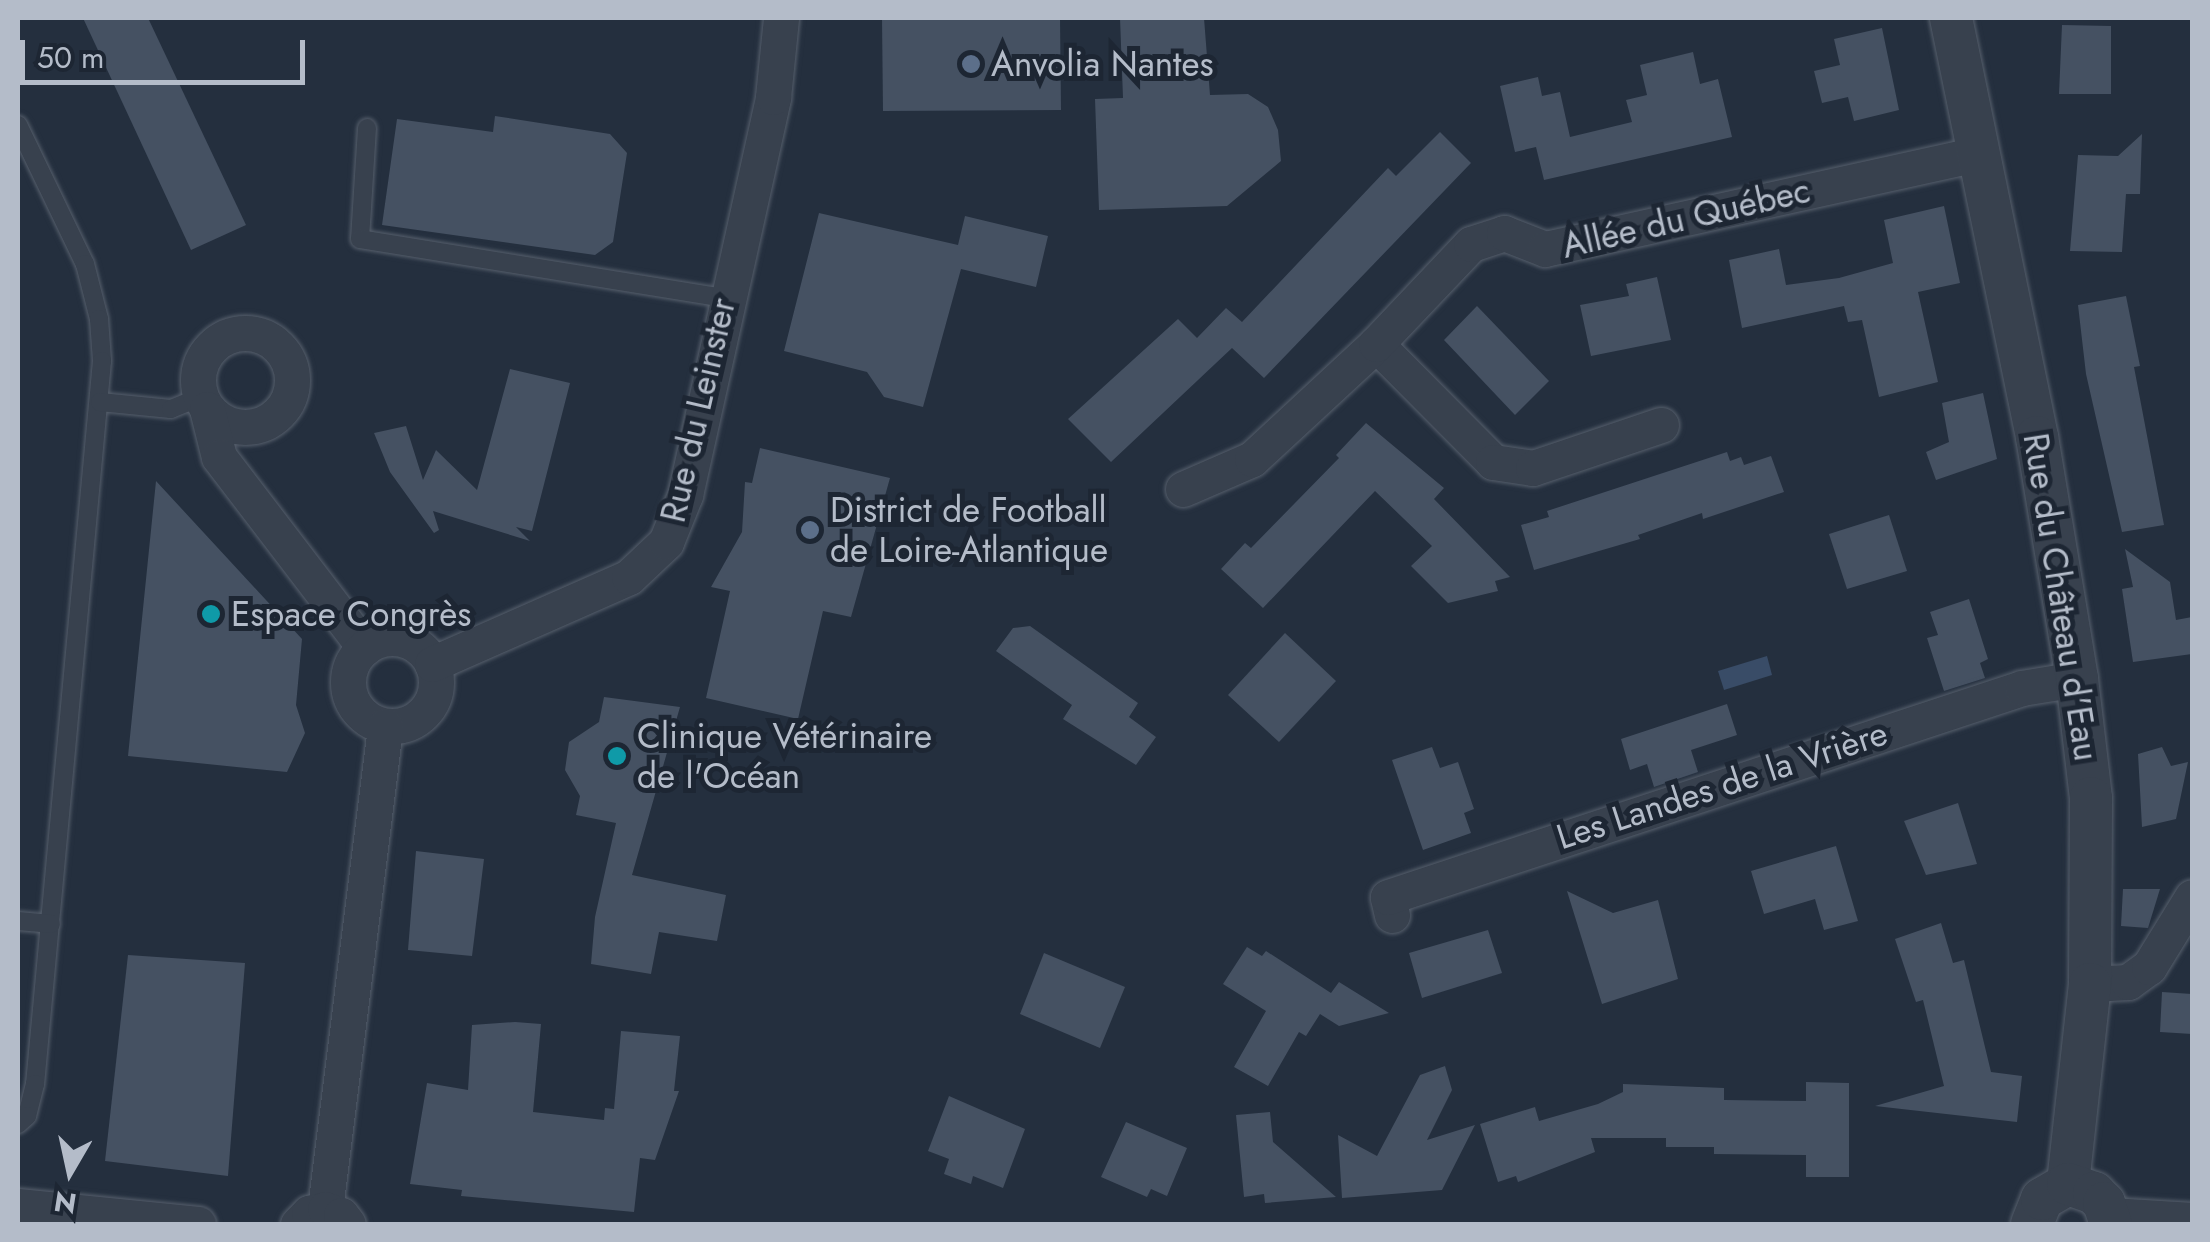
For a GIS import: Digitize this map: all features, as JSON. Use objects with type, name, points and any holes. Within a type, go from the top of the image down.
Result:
[{"type":"street","name":"Rue du Leinster","points":[[432,664],[629,577],[666,542],[685,495],[725,298],[773,97],[780,18]]},
{"type":"street","name":"Rue du Château d'Eau","points":[[1952,18],[2037,437],[2077,678],[2091,798],[2090,984],[2068,1184]]},
{"type":"street","name":"Allée du Québec","points":[[1183,489],[1252,460],[1376,344],[1471,244],[1504,233],[1545,249],[1980,153]]},
{"type":"street","points":[[204,403],[232,426],[261,424],[286,404],[291,389],[287,358],[264,337],[249,332],[218,340],[200,366],[204,403],[219,458],[365,648]]},
{"type":"street","points":[[1376,344],[1493,462],[1533,468],[1661,424]]},
{"type":"street","points":[[247,498],[261,424]]},
{"type":"street","points":[[390,638],[403,640],[425,653],[432,664],[436,677],[431,704],[412,722],[385,726],[360,712],[348,686],[355,658],[365,648],[390,638]]},
{"type":"street","name":"Les Landes de la Vrière","points":[[1392,915],[1388,897],[2022,688],[2077,678]]},
{"type":"street","points":[[324,1219],[385,726]]},
{"type":"street","points":[[2090,984],[2128,982],[2150,967],[2192,897]]},
{"type":"street","points":[[2032,1224],[2042,1199],[2068,1184],[2094,1193],[2111,1220],[2192,1220]]},
{"type":"street","points":[[18,1206],[198,1224]]},
{"type":"lane","points":[[18,125],[86,264],[99,319],[100,402],[35,1084],[27,1116],[18,1124]]},
{"type":"lane","points":[[367,128],[360,239],[725,298]]},
{"type":"lane","points":[[100,402],[159,410],[204,403]]},
{"type":"lane","points":[[18,920],[51,924]]},
{"type":"water","points":[[1767,656],[1772,675],[1724,690],[1718,671]]},
{"type":"building","points":[[83,18],[148,18],[246,225],[191,250]]},
{"type":"building","name":"Anvolia Nantes","points":[[882,18],[1060,18],[1061,110],[883,111]]},
{"type":"building","points":[[1120,18],[1204,18],[1210,95],[1248,94],[1268,107],[1278,130],[1281,161],[1227,206],[1099,210],[1095,99],[1123,98]]},
{"type":"building","points":[[2062,25],[2111,26],[2111,94],[2059,94]]},
{"type":"building","points":[[1882,28],[1899,110],[1854,121],[1848,97],[1822,103],[1814,71],[1840,65],[1834,39]]},
{"type":"building","points":[[1693,52],[1700,84],[1718,79],[1732,137],[1544,180],[1536,147],[1515,152],[1500,86],[1538,77],[1542,96],[1560,92],[1570,137],[1632,122],[1626,100],[1647,95],[1640,65]]},
{"type":"building","points":[[495,116],[610,134],[627,153],[613,242],[595,255],[382,225],[397,119],[493,132]]},
{"type":"building","points":[[1440,132],[1471,163],[1264,378],[1232,348],[1111,462],[1068,419],[1178,319],[1197,338],[1226,308],[1242,322],[1388,168],[1396,176]]},
{"type":"building","points":[[2142,134],[2140,194],[2126,194],[2122,252],[2070,251],[2078,155],[2118,156]]},
{"type":"building","points":[[1944,206],[1960,283],[1918,292],[1938,382],[1879,397],[1862,320],[1848,322],[1844,306],[1742,328],[1729,260],[1779,249],[1786,285],[1839,278],[1893,263],[1884,220]]},
{"type":"building","points":[[819,213],[958,245],[965,216],[1048,236],[1036,287],[961,269],[923,407],[884,397],[867,372],[784,351]]},
{"type":"building","points":[[1657,277],[1671,340],[1591,356],[1580,305],[1629,296],[1626,284]]},
{"type":"building","points":[[2126,296],[2140,366],[2134,367],[2164,525],[2122,532],[2086,374],[2078,305]]},
{"type":"building","points":[[1477,306],[1549,381],[1515,415],[1444,340]]},
{"type":"building","points":[[510,369],[570,383],[532,531],[516,527],[530,541],[433,511],[439,530],[434,533],[390,472],[374,433],[406,426],[423,480],[436,450],[477,490]]},
{"type":"building","points":[[1983,393],[1997,459],[1936,480],[1926,452],[1949,442],[1942,403]]},
{"type":"building","points":[[1366,423],[1444,488],[1434,499],[1510,577],[1495,581],[1498,591],[1448,603],[1411,566],[1432,546],[1375,491],[1263,608],[1221,569],[1245,543],[1251,548],[1339,458],[1336,455]]},
{"type":"building","name":"District de Football de Loire-Atlantique","points":[[760,448],[890,478],[851,617],[823,611],[798,719],[706,698],[730,591],[711,587],[742,532],[745,482],[752,483]]},
{"type":"building","points":[[1727,452],[1730,461],[1741,457],[1744,465],[1771,456],[1784,492],[1703,519],[1702,513],[1638,535],[1640,539],[1534,570],[1521,525],[1549,517],[1547,511]]},
{"type":"building","name":"Espace Congrès","points":[[156,481],[302,639],[296,705],[305,733],[287,772],[128,756]]},
{"type":"building","points":[[1889,515],[1907,571],[1847,589],[1829,534]]},
{"type":"building","points":[[2125,549],[2170,582],[2176,620],[2192,617],[2192,654],[2133,662],[2122,589],[2133,587]]},
{"type":"building","points":[[1969,599],[1988,659],[1980,663],[1985,678],[1944,691],[1927,638],[1938,635],[1930,612]]},
{"type":"building","points":[[1030,626],[1138,703],[1129,717],[1156,737],[1136,765],[1063,719],[1072,705],[996,651],[1013,628]]},
{"type":"building","points":[[1285,633],[1336,681],[1279,742],[1228,695]]},
{"type":"building","points":[[604,697],[680,707],[632,875],[726,895],[717,941],[659,932],[651,974],[591,964],[595,917],[616,823],[576,815],[580,796],[565,770],[569,742],[599,722]]},
{"type":"building","points":[[1727,704],[1737,735],[1691,750],[1698,772],[1654,787],[1647,764],[1630,770],[1621,739]]},
{"type":"building","points":[[1432,747],[1440,768],[1458,762],[1474,809],[1464,813],[1471,833],[1423,850],[1392,760]]},
{"type":"building","points":[[2162,747],[2171,766],[2188,762],[2176,819],[2142,827],[2138,754]]},
{"type":"building","points":[[1958,803],[1977,864],[1926,875],[1904,821]]},
{"type":"building","points":[[1836,846],[1858,921],[1824,930],[1815,899],[1764,914],[1751,871]]},
{"type":"building","points":[[416,851],[484,859],[472,956],[408,950]]},
{"type":"building","points":[[2123,889],[2160,889],[2148,928],[2121,926]]},
{"type":"building","points":[[1567,891],[1613,913],[1658,900],[1678,979],[1602,1004]]},
{"type":"building","points":[[1941,923],[1953,963],[1964,960],[1991,1072],[2022,1076],[2017,1122],[1875,1106],[1944,1086],[1923,1000],[1916,1002],[1895,939]]},
{"type":"building","points":[[1488,930],[1502,973],[1422,998],[1409,953]]},
{"type":"building","points":[[1247,947],[1262,956],[1266,951],[1331,993],[1339,982],[1389,1013],[1339,1026],[1320,1014],[1306,1036],[1299,1032],[1268,1086],[1234,1067],[1266,1011],[1223,984]]},
{"type":"building","points":[[1044,953],[1125,987],[1100,1048],[1020,1014]]},
{"type":"building","points":[[128,955],[245,963],[228,1176],[105,1161]]},
{"type":"building","points":[[2162,992],[2192,994],[2192,1034],[2160,1032]]},
{"type":"building","points":[[541,1024],[533,1112],[604,1120],[605,1108],[614,1109],[621,1031],[680,1036],[674,1091],[679,1091],[655,1160],[640,1158],[634,1212],[461,1196],[462,1190],[410,1184],[427,1083],[468,1090],[472,1025]]},
{"type":"building","points":[[1445,1066],[1452,1090],[1427,1140],[1475,1125],[1442,1190],[1342,1198],[1338,1135],[1377,1156],[1420,1075]]},
{"type":"building","points":[[1806,1082],[1849,1083],[1849,1177],[1806,1177],[1806,1155],[1714,1154],[1714,1147],[1666,1147],[1666,1138],[1591,1138],[1595,1152],[1518,1182],[1516,1176],[1498,1182],[1480,1124],[1535,1107],[1539,1121],[1598,1104],[1623,1092],[1623,1084],[1724,1088],[1724,1100],[1806,1101]]},
{"type":"building","points":[[949,1096],[1025,1129],[1003,1188],[973,1176],[971,1184],[944,1174],[949,1159],[928,1151]]},
{"type":"building","points":[[1270,1112],[1273,1142],[1336,1197],[1265,1203],[1264,1194],[1244,1197],[1236,1115]]},
{"type":"building","points":[[1126,1122],[1187,1148],[1167,1196],[1151,1189],[1147,1197],[1101,1177]]},
{"type":"place","name":"Anvolia Nantes","points":[[971,64]]},
{"type":"place","name":"District de Football de Loire-Atlantique","points":[[810,530]]},
{"type":"place","name":"Espace Congrès","points":[[211,614]]},
{"type":"place","name":"Clinique Vétérinaire de l'Océan","points":[[617,756]]}]
